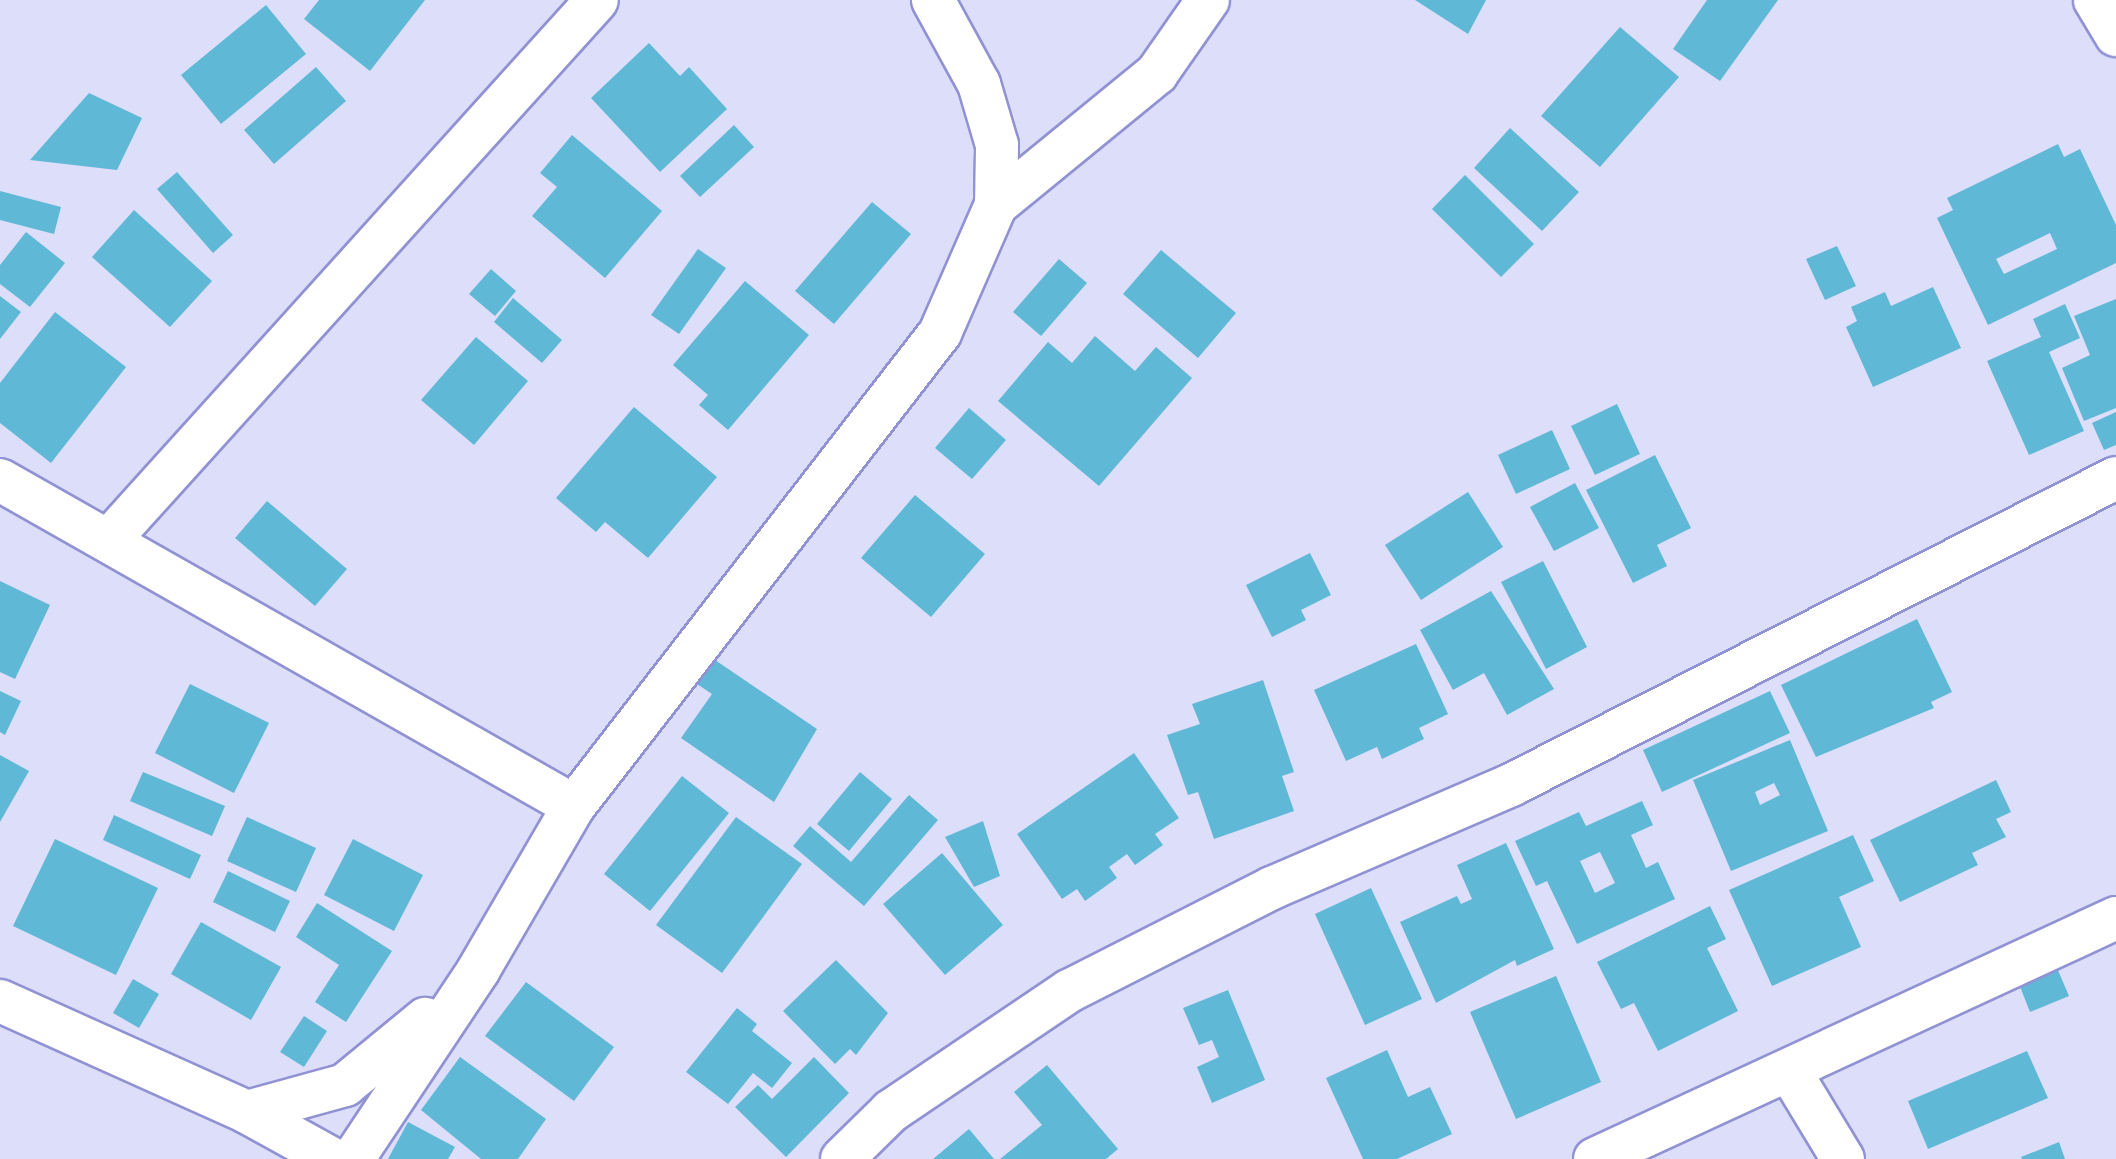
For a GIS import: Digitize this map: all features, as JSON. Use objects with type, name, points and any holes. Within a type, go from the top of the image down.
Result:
[{"type":"street","points":[[110,539],[597,0]]},
{"type":"street","points":[[353,1159],[479,969],[574,806],[940,333],[996,205],[997,145],[979,84],[933,0]]},
{"type":"street","points":[[996,205],[1157,73],[1208,0]]},
{"type":"street","points":[[2095,0],[2116,35]]},
{"type":"street","points":[[842,1159],[891,1111],[1069,991],[1272,888],[1511,785],[2116,478]]},
{"type":"street","points":[[0,480],[110,539],[574,806]]},
{"type":"street","points":[[1595,1159],[2116,918]]},
{"type":"street","points":[[247,1112],[345,1085],[479,969]]},
{"type":"street","points":[[2,1007],[247,1112],[332,1159]]},
{"type":"street","points":[[1789,1070],[1843,1159]]},
{"type":"building","points":[[319,0],[425,0],[370,71],[304,19]]},
{"type":"building","points":[[1415,0],[1486,0],[1468,34]]},
{"type":"building","points":[[1707,0],[1778,0],[1720,81],[1673,49]]},
{"type":"building","points":[[266,5],[306,54],[221,124],[181,75]]},
{"type":"building","points":[[1620,27],[1679,77],[1600,167],[1541,116]]},
{"type":"building","points":[[649,43],[680,76],[689,67],[727,109],[660,172],[591,98]]},
{"type":"building","points":[[316,67],[346,101],[274,164],[244,130]]},
{"type":"building","points":[[89,93],[142,118],[117,170],[30,160]]},
{"type":"building","points":[[734,125],[754,147],[700,197],[680,176]]},
{"type":"building","points":[[1510,128],[1579,192],[1542,231],[1474,168]]},
{"type":"building","points":[[572,135],[662,211],[605,278],[532,216],[557,187],[540,173]]},
{"type":"building","points":[[2058,144],[2064,157],[2080,149],[2116,225],[2116,263],[1988,325],[1937,218],[1953,210],[1947,198]],"holes":[[[2050,233],[2057,249],[2004,274],[1996,259]]]},
{"type":"building","points":[[177,172],[233,235],[213,253],[157,189]]},
{"type":"building","points":[[1465,175],[1534,244],[1501,277],[1432,209]]},
{"type":"building","points":[[0,191],[61,207],[54,234],[0,220]]},
{"type":"building","points":[[872,202],[911,234],[834,324],[795,291]]},
{"type":"building","points":[[134,210],[212,281],[170,327],[92,257]]},
{"type":"building","points":[[26,232],[65,263],[30,307],[0,284],[0,265]]},
{"type":"building","points":[[1837,246],[1856,286],[1825,300],[1806,259]]},
{"type":"building","points":[[698,249],[726,268],[679,334],[651,315]]},
{"type":"building","points":[[1161,250],[1236,313],[1198,358],[1123,294]]},
{"type":"building","points":[[1059,259],[1087,283],[1041,336],[1013,312]]},
{"type":"building","points":[[491,269],[516,291],[495,316],[469,294]]},
{"type":"building","points":[[745,281],[809,335],[728,430],[699,405],[708,395],[673,365]]},
{"type":"building","points":[[1933,287],[1961,348],[1873,387],[1846,327],[1857,321],[1851,307],[1885,292],[1891,306]]},
{"type":"building","points":[[0,296],[21,312],[0,339]]},
{"type":"building","points":[[513,298],[562,340],[542,363],[494,322]]},
{"type":"building","points":[[2116,299],[2116,408],[2084,421],[2062,368],[2090,355],[2074,316]]},
{"type":"building","points":[[2065,304],[2080,338],[2049,352],[2084,431],[2029,455],[1987,361],[2041,337],[2033,319]]},
{"type":"building","points":[[55,312],[126,367],[51,463],[0,423],[0,383]]},
{"type":"building","points":[[1095,336],[1135,371],[1156,347],[1192,378],[1099,486],[998,401],[1048,342],[1072,363]]},
{"type":"building","points":[[476,337],[528,381],[474,445],[421,400]]},
{"type":"building","points":[[1617,404],[1640,454],[1595,475],[1571,426]]},
{"type":"building","points":[[634,407],[717,477],[648,558],[605,522],[596,532],[556,498]]},
{"type":"building","points":[[969,408],[1006,440],[972,479],[935,448]]},
{"type":"building","points":[[2116,412],[2116,445],[2104,450],[2092,423]]},
{"type":"building","points":[[1552,430],[1570,469],[1516,494],[1498,455]]},
{"type":"building","points":[[1655,455],[1691,528],[1657,545],[1667,566],[1633,583],[1586,490]]},
{"type":"building","points":[[1575,483],[1599,528],[1554,551],[1530,507]]},
{"type":"building","points":[[1468,492],[1503,547],[1421,600],[1385,545]]},
{"type":"building","points":[[915,495],[985,554],[931,617],[861,558]]},
{"type":"building","points":[[267,501],[347,569],[315,606],[235,538]]},
{"type":"building","points":[[1310,553],[1331,595],[1301,610],[1306,620],[1272,637],[1246,585]]},
{"type":"building","points":[[1543,561],[1587,647],[1546,669],[1501,582]]},
{"type":"building","points":[[0,581],[50,605],[15,679],[0,672]]},
{"type":"building","points":[[1491,591],[1554,689],[1507,715],[1484,673],[1453,690],[1420,630]]},
{"type":"building","points":[[1917,619],[1952,692],[1931,702],[1934,708],[1816,757],[1781,685]]},
{"type":"building","points":[[1416,644],[1448,714],[1419,728],[1424,739],[1382,759],[1377,747],[1346,761],[1314,690]]},
{"type":"building","points":[[715,660],[817,729],[774,802],[681,738],[712,694],[697,684]]},
{"type":"building","points":[[1263,680],[1294,772],[1282,776],[1294,811],[1214,839],[1198,792],[1188,795],[1167,735],[1200,724],[1192,704]]},
{"type":"building","points":[[190,684],[269,723],[234,793],[155,753]]},
{"type":"building","points":[[0,691],[21,701],[5,735],[0,732]]},
{"type":"building","points":[[1770,691],[1790,733],[1662,792],[1643,750]]},
{"type":"building","points":[[1790,740],[1828,831],[1731,871],[1693,780]],"holes":[[[1774,783],[1780,795],[1760,805],[1755,792]]]},
{"type":"building","points":[[1134,753],[1179,818],[1155,834],[1163,845],[1135,865],[1127,854],[1109,867],[1117,878],[1085,901],[1077,889],[1062,899],[1017,834]]},
{"type":"building","points":[[0,755],[29,771],[0,822]]},
{"type":"building","points":[[143,772],[225,806],[212,836],[130,801]]},
{"type":"building","points":[[860,772],[892,799],[849,851],[817,824]]},
{"type":"building","points":[[682,776],[729,813],[650,911],[604,874]]},
{"type":"building","points":[[1996,780],[2011,812],[1996,819],[2006,837],[1972,853],[1978,865],[1900,902],[1870,840]]},
{"type":"building","points":[[909,795],[938,820],[864,906],[793,846],[810,826],[851,862]]},
{"type":"building","points":[[1642,801],[1653,825],[1631,835],[1646,868],[1658,862],[1675,899],[1577,944],[1547,881],[1536,886],[1515,841],[1579,812],[1586,826]],"holes":[[[1600,852],[1615,883],[1595,893],[1580,861]]]},
{"type":"building","points":[[114,815],[201,855],[190,879],[103,840]]},
{"type":"building","points":[[247,817],[316,848],[296,892],[227,861]]},
{"type":"building","points":[[736,817],[802,864],[722,973],[656,925]]},
{"type":"building","points":[[983,821],[1000,876],[974,887],[945,837]]},
{"type":"building","points":[[1853,835],[1874,881],[1839,897],[1861,947],[1772,986],[1729,890]]},
{"type":"building","points":[[55,839],[158,888],[116,975],[13,926]]},
{"type":"building","points":[[353,839],[423,875],[394,931],[324,895]]},
{"type":"building","points":[[1506,843],[1554,949],[1517,966],[1515,960],[1436,1003],[1400,922],[1457,896],[1461,904],[1472,899],[1457,865]]},
{"type":"building","points":[[942,853],[1003,925],[945,975],[883,904]]},
{"type":"building","points":[[228,871],[290,901],[275,932],[213,902]]},
{"type":"building","points":[[1371,888],[1422,999],[1365,1025],[1315,914]]},
{"type":"building","points":[[317,903],[392,951],[346,1022],[315,1002],[339,965],[296,937]]},
{"type":"building","points":[[1710,906],[1726,939],[1707,948],[1738,1011],[1658,1051],[1634,1003],[1621,1009],[1597,962]]},
{"type":"building","points":[[201,922],[281,967],[251,1020],[171,974]]},
{"type":"building","points":[[836,960],[888,1013],[856,1055],[850,1049],[835,1064],[783,1011]]},
{"type":"building","points":[[2057,968],[2069,996],[2030,1012],[2019,984]]},
{"type":"building","points":[[1556,976],[1601,1082],[1516,1119],[1470,1012]]},
{"type":"building","points":[[133,979],[159,994],[139,1028],[113,1013]]},
{"type":"building","points":[[526,982],[614,1047],[574,1101],[485,1036]]},
{"type":"building","points":[[1228,990],[1265,1080],[1212,1103],[1197,1067],[1219,1057],[1212,1040],[1199,1045],[1183,1008]]},
{"type":"building","points":[[737,1008],[757,1024],[752,1031],[792,1063],[772,1088],[753,1073],[728,1104],[686,1072]]},
{"type":"building","points":[[304,1016],[327,1031],[304,1067],[280,1052]]},
{"type":"building","points":[[1387,1050],[1408,1097],[1430,1087],[1452,1134],[1397,1159],[1363,1159],[1326,1078]]},
{"type":"building","points":[[2027,1051],[2048,1098],[1928,1149],[1908,1101]]},
{"type":"building","points":[[460,1057],[546,1119],[518,1159],[481,1159],[421,1110]]},
{"type":"building","points":[[814,1057],[849,1093],[786,1157],[735,1107],[758,1085],[772,1099]]},
{"type":"building","points":[[1047,1065],[1118,1149],[1106,1159],[1000,1159],[1042,1125],[1014,1092]]},
{"type":"building","points":[[408,1122],[455,1147],[448,1159],[388,1159]]},
{"type":"building","points":[[969,1129],[994,1159],[933,1159]]},
{"type":"building","points":[[2059,1142],[2065,1159],[2021,1157]]}]
